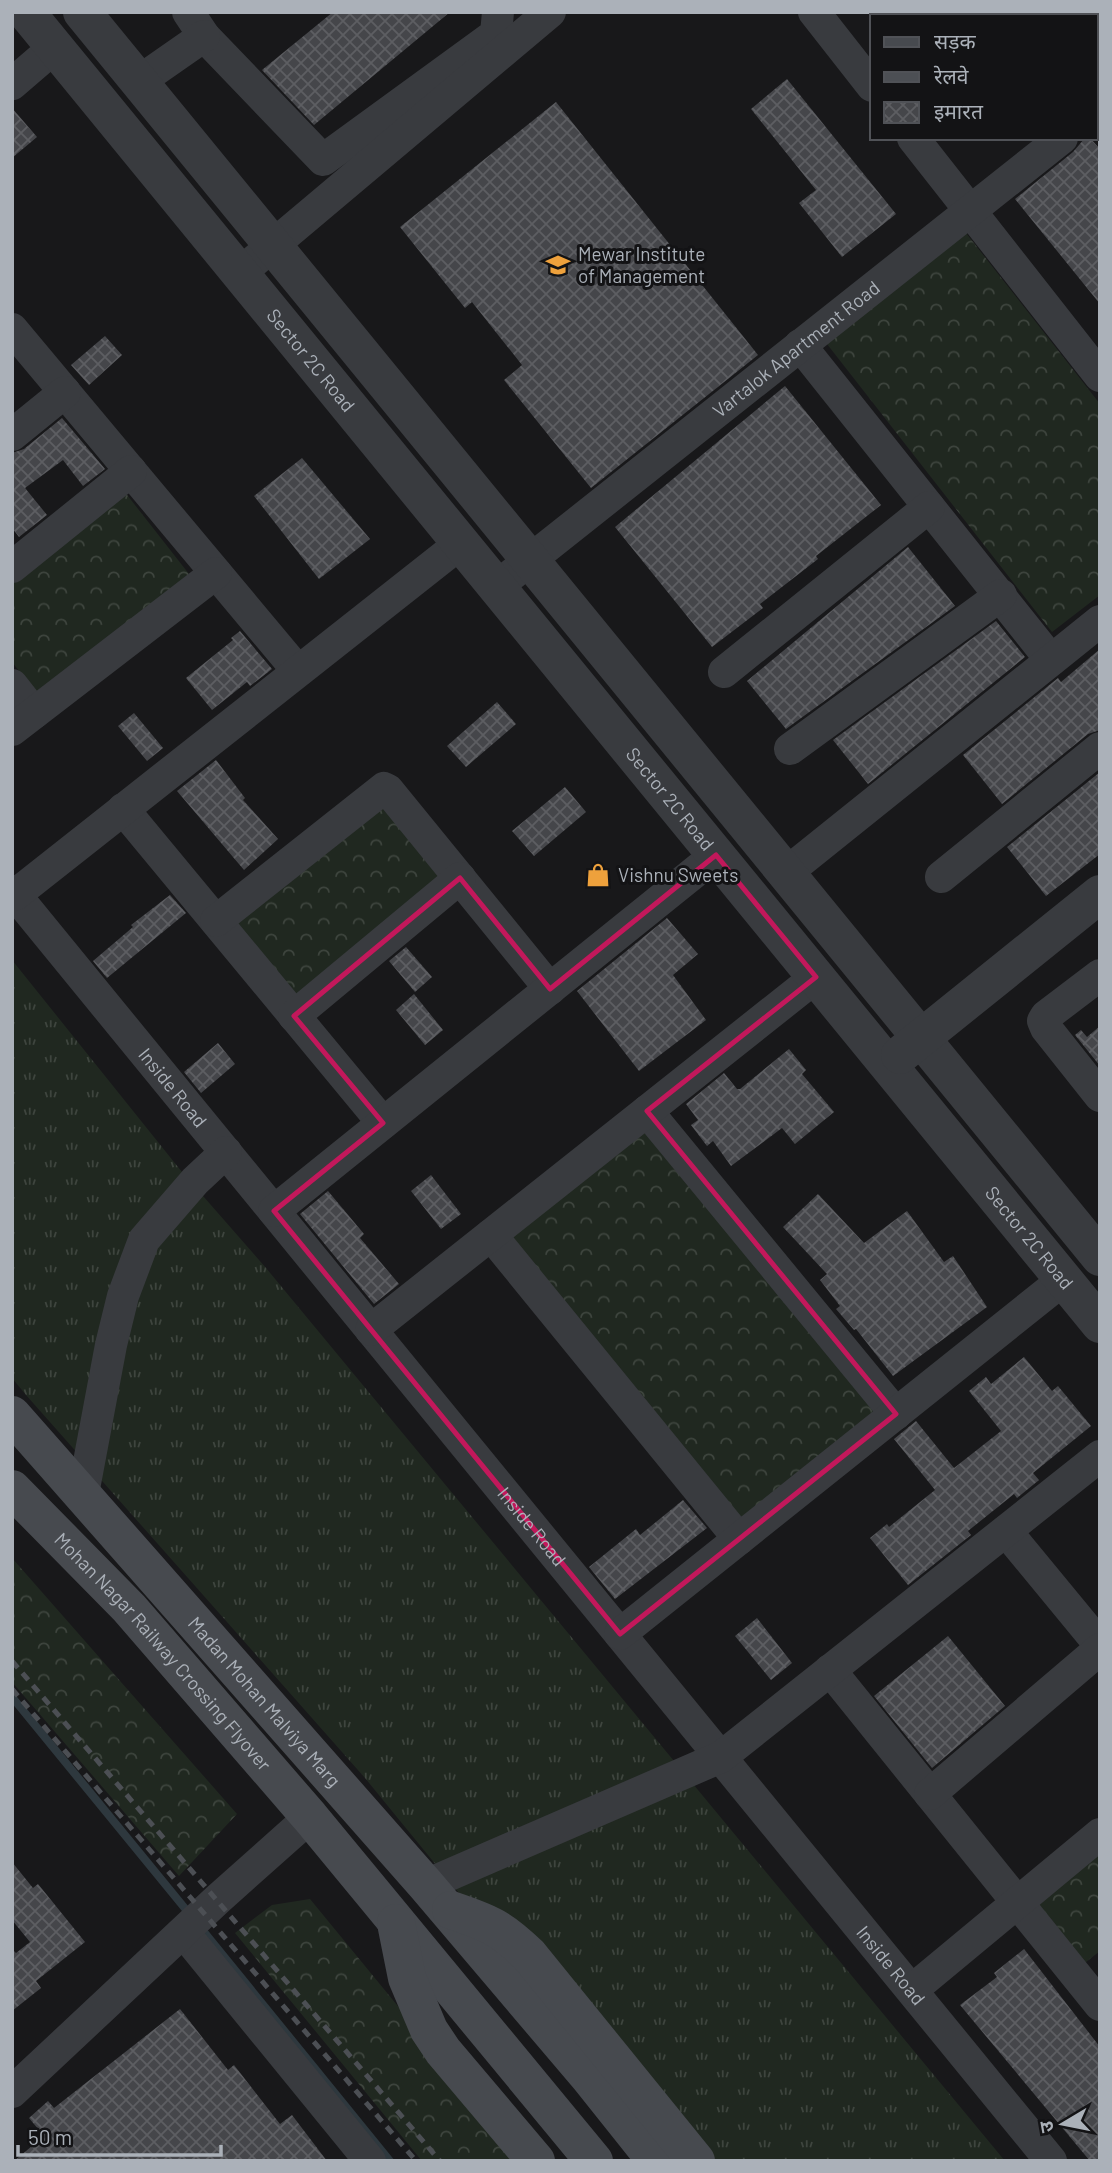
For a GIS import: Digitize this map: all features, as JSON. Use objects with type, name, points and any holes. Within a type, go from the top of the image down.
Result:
[{"type":"main road","points":[[12,1415],[83,1494]]},
{"type":"main road","name":"Mohan Nagar Railway Crossing Flyover","points":[[12,1489],[129,1608],[310,1817]]},
{"type":"main road","name":"Madan Mohan Malviya Marg","points":[[83,1494],[436,1897],[656,2161]]},
{"type":"main road","points":[[310,1817],[594,2161]]},
{"type":"main road","points":[[436,1897],[492,1924],[529,1955],[696,2161]]},
{"type":"main road","points":[[395,1919],[407,1979],[429,2030],[443,2051],[536,2161]]},
{"type":"street","name":"Sector 2C Road","points":[[26,12],[1100,1324]]},
{"type":"street","points":[[82,12],[1100,1257]]},
{"type":"street","points":[[138,82],[196,24],[323,160],[496,34],[498,12]]},
{"type":"street","points":[[240,273],[550,12]]},
{"type":"street","points":[[814,12],[870,83]]},
{"type":"street","points":[[12,84],[55,47]]},
{"type":"street","points":[[915,140],[1099,373]]},
{"type":"street","name":"Vartalok Apartment Road","points":[[496,587],[1059,140]]},
{"type":"street","points":[[12,328],[298,671]]},
{"type":"street","points":[[800,345],[1051,660]]},
{"type":"street","points":[[12,435],[65,392]]},
{"type":"street","points":[[364,425],[397,398]]},
{"type":"street","points":[[12,567],[131,471]]},
{"type":"street","points":[[724,672],[929,507]]},
{"type":"street","points":[[14,893],[461,543]]},
{"type":"street","points":[[12,685],[23,721],[216,573]]},
{"type":"street","points":[[790,749],[1001,595]]},
{"type":"street","points":[[786,873],[1100,621]]},
{"type":"street","points":[[632,753],[666,726]]},
{"type":"street","points":[[941,877],[1100,748]]},
{"type":"street","points":[[216,921],[384,788],[550,989]]},
{"type":"street","points":[[123,809],[383,1124]]},
{"type":"street","points":[[274,1211],[716,855]]},
{"type":"street","points":[[294,1016],[460,878]]},
{"type":"street","name":"Inside Road","points":[[14,893],[1051,2161]]},
{"type":"street","points":[[888,1065],[1100,894]]},
{"type":"street","points":[[1100,975],[1046,1016],[1044,1021],[1046,1028],[1100,1096]]},
{"type":"street","points":[[371,1330],[816,977]]},
{"type":"street","points":[[647,1111],[896,1414]]},
{"type":"street","points":[[83,1494],[111,1345],[123,1296],[144,1240],[195,1181],[226,1152]]},
{"type":"street","points":[[491,1235],[739,1539]]},
{"type":"street","points":[[621,1634],[1063,1280]]},
{"type":"street","points":[[436,1897],[721,1757],[1100,1456]]},
{"type":"street","points":[[930,1794],[1100,1647],[1006,1531]]},
{"type":"street","points":[[830,1670],[1017,1902],[1089,1970],[1100,2005]]},
{"type":"street","points":[[12,2092],[218,1899],[310,1817]]},
{"type":"street","points":[[912,1990],[1100,1834]]},
{"type":"street","points":[[186,1931],[370,2161]]},
{"type":"highlighted area","points":[[716,855],[816,977],[647,1111],[896,1414],[620,1634],[274,1211],[383,1123],[294,1016],[460,878],[550,989]]},
{"type":"green space","points":[[966,233],[1100,404],[1100,595],[1052,632],[827,344]]},
{"type":"green space","points":[[124,491],[189,574],[38,695],[12,662],[12,579]]},
{"type":"green space","points":[[384,798],[447,877],[294,1001],[231,921]]},
{"type":"green space","points":[[12,960],[182,1172],[266,1268],[1005,2161],[678,2161],[365,1778],[26,1395],[12,1378]]},
{"type":"green space","points":[[646,1125],[878,1413],[740,1525],[509,1237]]},
{"type":"green space","points":[[12,1558],[237,1814],[179,1876],[12,1682]]},
{"type":"green space","points":[[1100,1846],[1100,1951],[1081,1966],[1030,1903]]},
{"type":"green space","points":[[310,1899],[525,2161],[422,2161],[235,1933],[272,1905]]},
{"type":"building","points":[[333,12],[450,12],[314,125],[262,70]]},
{"type":"building","points":[[787,79],[896,214],[842,257],[799,203],[816,190],[751,109]]},
{"type":"building","name":"Mewar Institute of Management","points":[[556,102],[758,355],[591,488],[504,380],[522,365],[472,302],[465,308],[400,227]]},
{"type":"building","points":[[12,108],[37,137],[12,158]]},
{"type":"building","points":[[1083,140],[1092,140],[1100,149],[1100,304],[1015,199],[1073,152]]},
{"type":"building","points":[[105,336],[122,355],[89,385],[71,365]]},
{"type":"building","points":[[785,386],[881,505],[760,604],[763,608],[712,647],[615,527]]},
{"type":"building","points":[[62,418],[105,469],[83,486],[63,460],[25,488],[47,515],[19,537],[12,528],[12,453],[24,449]]},
{"type":"building","points":[[302,458],[370,539],[319,579],[254,496]]},
{"type":"building","points":[[908,547],[955,606],[786,729],[747,681]]},
{"type":"building","points":[[996,621],[1025,657],[868,784],[833,740]]},
{"type":"building","points":[[240,631],[272,669],[250,686],[247,682],[212,710],[186,678],[233,640],[231,638]]},
{"type":"building","points":[[1100,649],[1100,730],[1088,734],[1002,804],[963,755],[1058,678],[1061,682]]},
{"type":"building","points":[[497,702],[516,724],[466,767],[447,746]]},
{"type":"building","points":[[134,713],[163,748],[147,761],[118,726]]},
{"type":"building","points":[[216,760],[245,798],[243,800],[278,839],[244,870],[177,791]]},
{"type":"building","points":[[1100,772],[1100,854],[1046,896],[1007,847]]},
{"type":"building","points":[[565,787],[586,812],[534,856],[512,831]]},
{"type":"building","points":[[170,895],[186,913],[107,978],[93,961],[133,927],[131,925]]},
{"type":"building","points":[[667,918],[698,954],[673,975],[706,1020],[639,1071],[577,991]]},
{"type":"building","points":[[406,947],[432,977],[415,992],[389,961]]},
{"type":"building","points":[[414,994],[443,1030],[425,1045],[396,1010]]},
{"type":"building","points":[[1100,1026],[1100,1066],[1075,1035],[1081,1030],[1087,1037]]},
{"type":"building","points":[[218,1043],[235,1064],[201,1093],[184,1072]]},
{"type":"building","points":[[789,1049],[806,1070],[802,1074],[834,1112],[795,1144],[782,1128],[731,1166],[713,1141],[707,1146],[691,1125],[698,1120],[686,1104],[724,1073],[737,1089],[740,1089]]},
{"type":"building","points":[[431,1175],[461,1214],[441,1229],[411,1191]]},
{"type":"building","points":[[328,1191],[364,1234],[360,1238],[399,1284],[374,1304],[300,1214]]},
{"type":"building","points":[[818,1194],[864,1243],[907,1211],[944,1262],[953,1256],[987,1307],[893,1376],[856,1329],[854,1330],[836,1309],[840,1306],[820,1280],[827,1274],[783,1227]]},
{"type":"building","points":[[1024,1357],[1052,1391],[1058,1386],[1091,1426],[1033,1473],[1039,1480],[1017,1498],[1014,1494],[968,1531],[971,1535],[908,1585],[870,1538],[887,1524],[889,1527],[935,1490],[894,1439],[916,1421],[954,1468],[1001,1431],[969,1391],[986,1377],[991,1384]]},
{"type":"building","points":[[683,1500],[707,1528],[615,1599],[589,1567],[636,1529],[640,1535]]},
{"type":"building","points":[[757,1618],[792,1663],[771,1680],[735,1636]]},
{"type":"building","points":[[948,1636],[1005,1706],[932,1768],[874,1696]]},
{"type":"building","points":[[12,1862],[33,1888],[38,1884],[85,1942],[36,1981],[41,1988],[12,2011],[12,1949],[16,1953],[30,1942],[12,1920]]},
{"type":"building","points":[[1024,1949],[1100,2047],[1100,2161],[1090,2161],[960,2005],[997,1977],[994,1973]]},
{"type":"building","points":[[180,2009],[228,2070],[234,2065],[280,2124],[292,2115],[327,2161],[14,2161],[44,2136],[29,2118],[48,2101],[54,2108]]},
{"type":"waterway","points":[[12,1697],[192,1917]]},
{"type":"waterway","points":[[200,1927],[390,2161]]},
{"type":"railway","points":[[12,1661],[440,2161]]},
{"type":"railway","points":[[12,1689],[416,2161]]},
{"type":"place","name":"Mewar Institute of Management","points":[[558,265]]},
{"type":"place","name":"Vishnu Sweets","points":[[598,875]]}]
